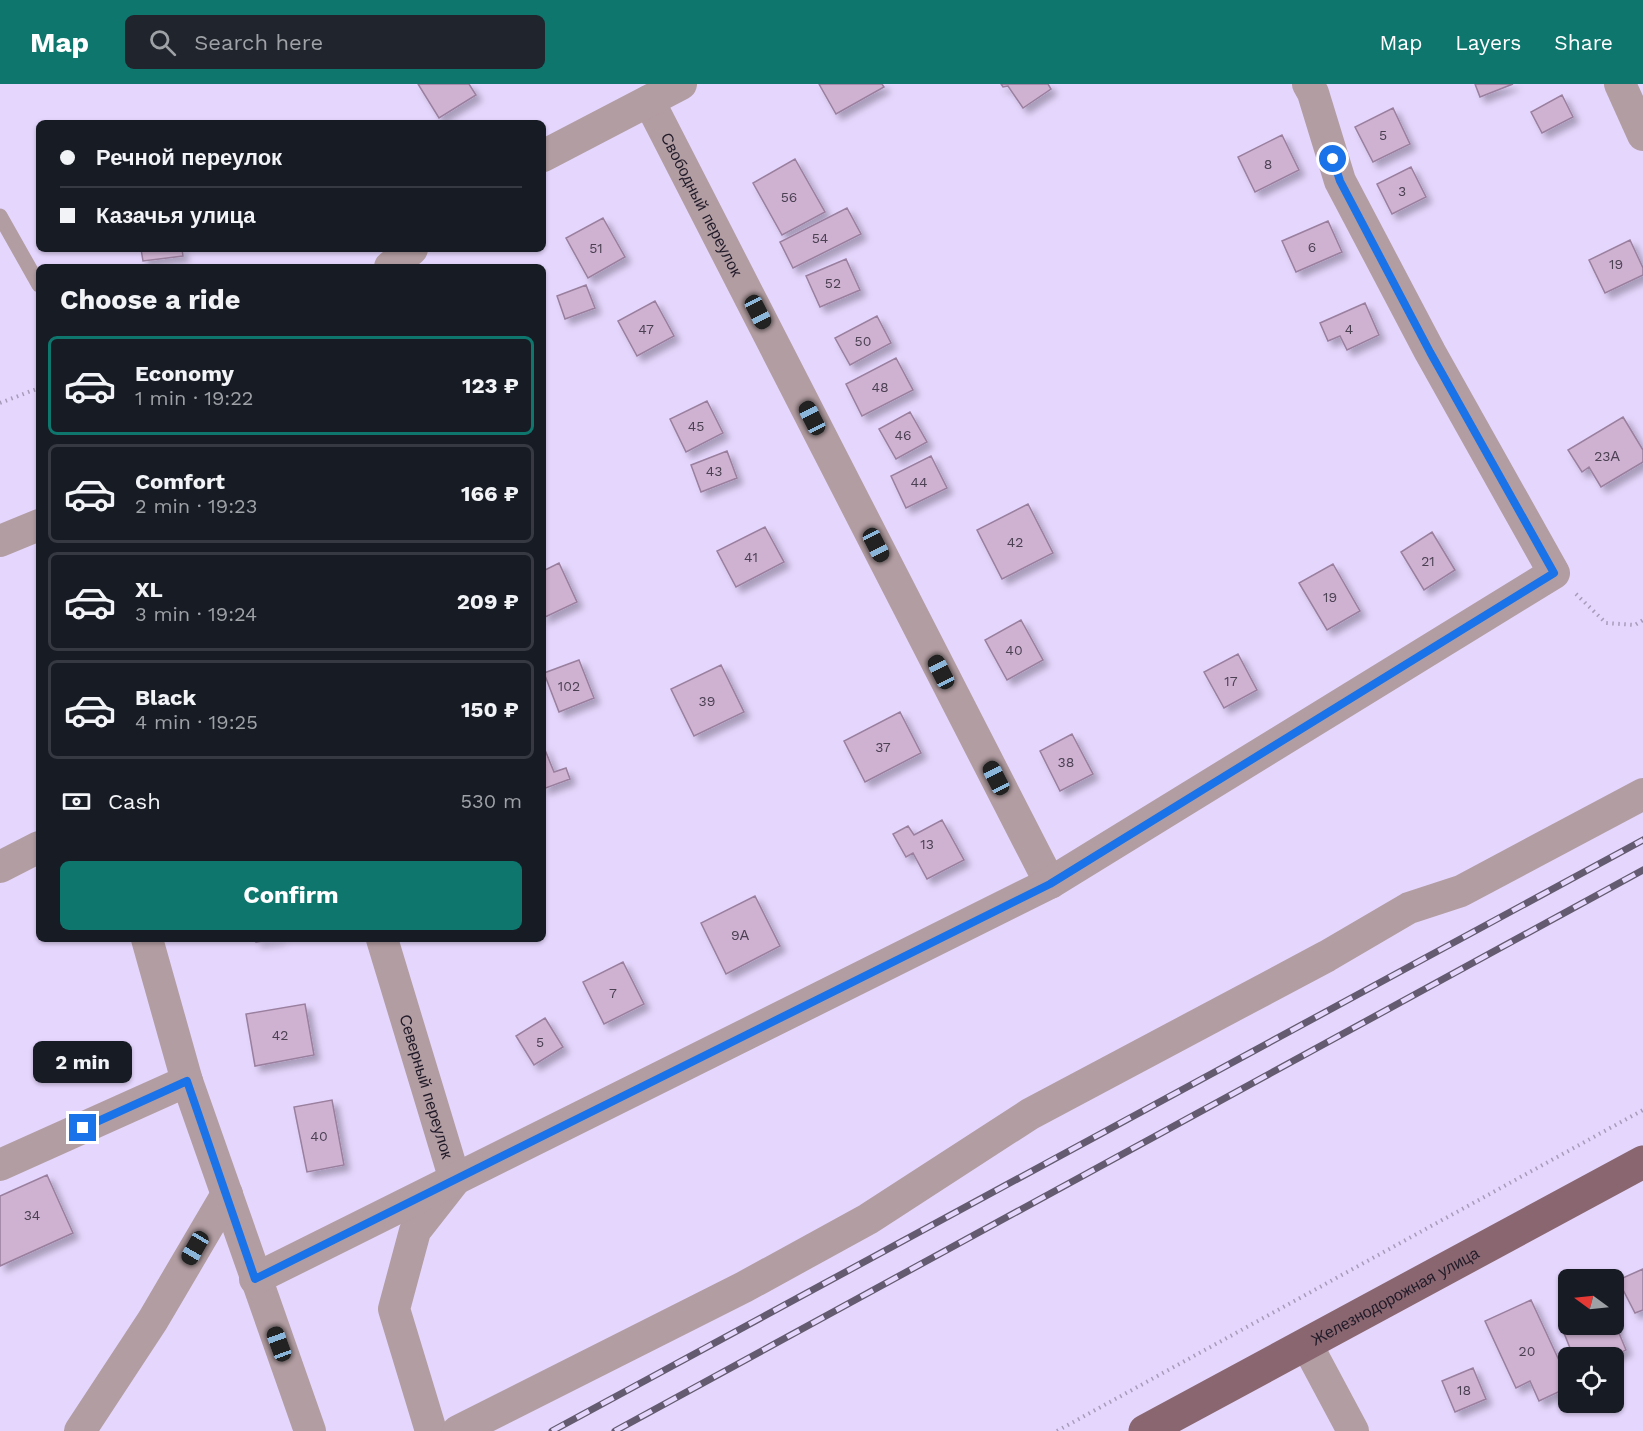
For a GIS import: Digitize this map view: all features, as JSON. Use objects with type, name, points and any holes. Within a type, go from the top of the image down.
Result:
[{"type":"main road","name":"Железнодорожная улица","points":[[1145,1431],[1643,1162]]},
{"type":"street","points":[[546,154],[681,84]]},
{"type":"street","points":[[255,1279],[1050,884],[1554,573],[1430,352],[1340,181],[1308,84]]},
{"type":"street","points":[[1620,84],[1643,135]]},
{"type":"street","name":"Свободный переулок","points":[[649,101],[1050,884]]},
{"type":"street","points":[[394,264],[408,252]]},
{"type":"street","points":[[0,541],[36,526]]},
{"type":"street","points":[[458,1431],[744,1287],[868,1219],[1030,1114],[1327,956],[1409,909],[1461,891],[1643,794]]},
{"type":"street","points":[[0,867],[36,849]]},
{"type":"street","points":[[148,942],[187,1081],[310,1431]]},
{"type":"street","name":"Северный переулок","points":[[382,942],[455,1180],[415,1231],[394,1309],[431,1431]]},
{"type":"street","points":[[0,1165],[187,1081]]},
{"type":"street","points":[[80,1431],[153,1320],[227,1194]]},
{"type":"street","points":[[1307,1345],[1353,1431]]},
{"type":"lane","points":[[0,216],[36,280]]},
{"type":"path","points":[[0,403],[36,388]]},
{"type":"path","points":[[1554,573],[1606,623],[1635,625],[1643,620]]},
{"type":"path","points":[[1057,1431],[1643,1110]]},
{"type":"building","points":[[418,84],[469,84],[476,95],[439,118]]},
{"type":"building","points":[[819,84],[882,84],[884,87],[836,114]]},
{"type":"building","points":[[1001,84],[1048,84],[1051,89],[1023,108],[1008,86],[1003,87]]},
{"type":"building","points":[[1475,84],[1513,84],[1480,97]]},
{"type":"building","points":[[1562,95],[1573,117],[1542,133],[1531,112]]},
{"type":"building","points":[[1393,108],[1410,144],[1373,162],[1355,127]]},
{"type":"building","points":[[1282,135],[1299,170],[1255,192],[1238,157]]},
{"type":"building","points":[[795,159],[825,212],[782,235],[753,183]]},
{"type":"building","points":[[1411,167],[1426,197],[1392,214],[1377,184]]},
{"type":"building","points":[[847,208],[861,234],[793,268],[780,242]]},
{"type":"building","points":[[603,218],[625,257],[588,278],[566,238]]},
{"type":"building","points":[[1328,221],[1342,252],[1296,272],[1282,241]]},
{"type":"building","points":[[1630,240],[1643,268],[1643,275],[1605,293],[1589,260]]},
{"type":"building","points":[[142,252],[182,252],[183,256],[143,261]]},
{"type":"building","points":[[846,259],[860,290],[820,307],[806,276]]},
{"type":"building","points":[[586,285],[595,308],[565,319],[557,296]]},
{"type":"building","points":[[655,301],[674,336],[637,356],[618,321]]},
{"type":"building","points":[[1365,303],[1379,335],[1347,350],[1340,336],[1328,341],[1320,323]]},
{"type":"building","points":[[877,316],[891,343],[850,365],[835,338]]},
{"type":"building","points":[[896,358],[913,390],[862,416],[846,384]]},
{"type":"building","points":[[707,401],[723,433],[686,452],[670,419]]},
{"type":"building","points":[[910,412],[927,442],[896,459],[879,429]]},
{"type":"building","points":[[1623,417],[1643,450],[1643,462],[1601,487],[1589,467],[1582,472],[1568,450]]},
{"type":"building","points":[[727,451],[737,478],[701,492],[691,465]]},
{"type":"building","points":[[931,456],[947,488],[906,508],[891,476]]},
{"type":"building","points":[[1028,504],[1053,553],[1002,579],[977,530]]},
{"type":"building","points":[[765,527],[784,562],[736,587],[717,551]]},
{"type":"building","points":[[1432,532],[1455,570],[1424,590],[1401,552]]},
{"type":"building","points":[[559,563],[577,602],[546,617],[546,570]]},
{"type":"building","points":[[1333,564],[1360,611],[1327,630],[1299,583]]},
{"type":"building","points":[[1021,620],[1043,660],[1007,680],[985,640]]},
{"type":"building","points":[[1238,654],[1257,690],[1224,708],[1204,672]]},
{"type":"building","points":[[579,660],[594,698],[559,712],[546,678],[546,672]]},
{"type":"building","points":[[721,665],[744,712],[694,736],[671,689]]},
{"type":"building","points":[[900,712],[921,753],[865,782],[844,741]]},
{"type":"building","points":[[1072,734],[1093,774],[1060,791],[1040,751]]},
{"type":"building","points":[[546,752],[554,772],[566,768],[570,779],[546,788]]},
{"type":"building","points":[[942,820],[964,860],[927,879],[913,853],[906,857],[893,834],[908,826],[914,835]]},
{"type":"building","points":[[755,896],[780,946],[726,974],[701,923]]},
{"type":"building","points":[[623,962],[644,1004],[604,1024],[583,982]]},
{"type":"building","points":[[305,1004],[314,1055],[255,1066],[246,1014]]},
{"type":"building","points":[[545,1018],[563,1047],[534,1065],[516,1036]]},
{"type":"building","points":[[332,1100],[344,1165],[307,1172],[294,1107]]},
{"type":"building","points":[[47,1175],[73,1233],[0,1266],[0,1196]]},
{"type":"building","points":[[1643,1269],[1643,1310],[1635,1313],[1624,1292],[1624,1277]]},
{"type":"building","points":[[1531,1300],[1558,1358],[1558,1392],[1539,1401],[1530,1381],[1516,1388],[1485,1321]]},
{"type":"building","points":[[1565,1335],[1620,1335],[1626,1350],[1624,1351],[1624,1347],[1570,1347]]},
{"type":"building","points":[[1473,1368],[1486,1399],[1455,1412],[1442,1381]]},
{"type":"railway","points":[[552,1431],[1643,840]]},
{"type":"railway","points":[[615,1431],[1643,870]]},
{"type":"route","points":[[83,1128],[187,1081],[255,1279],[1050,884],[1554,573],[1430,352],[1340,181],[1333,159]]}]
